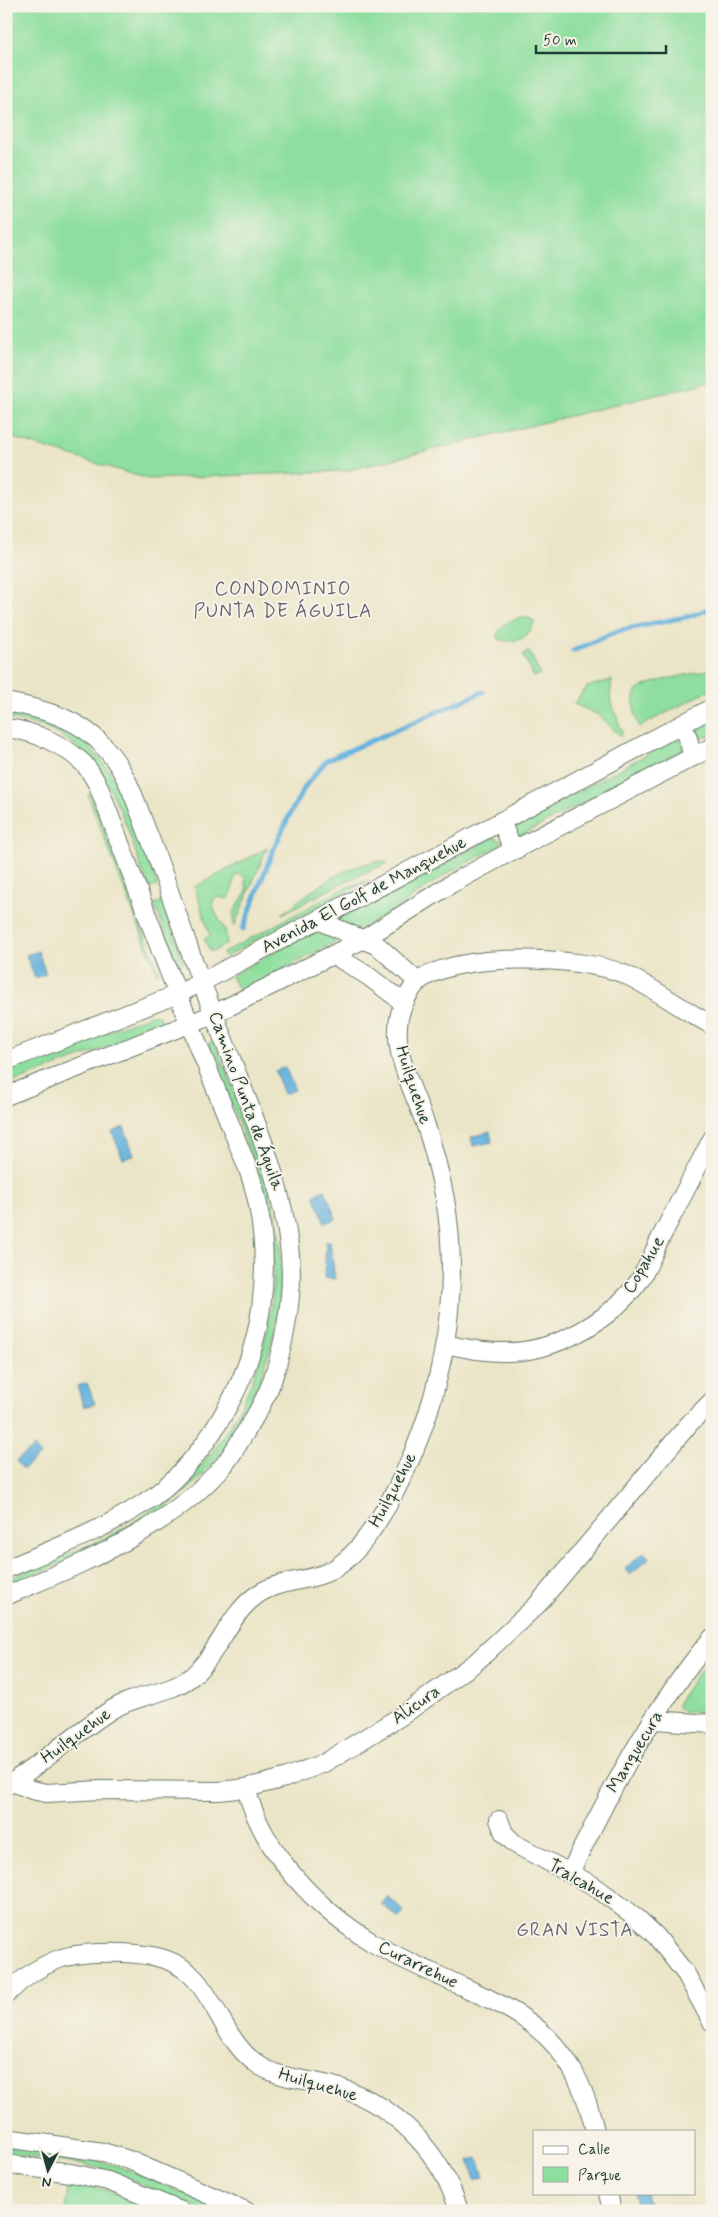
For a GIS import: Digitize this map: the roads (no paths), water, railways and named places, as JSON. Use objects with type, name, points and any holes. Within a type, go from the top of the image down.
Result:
[{"type":"street","name":"Camino Punta de Águila","points":[[6,702],[39,708],[74,722],[105,748],[124,772],[273,1168],[284,1207],[290,1249],[290,1288],[284,1330],[272,1382],[252,1423],[225,1463],[190,1499],[150,1528],[102,1555],[6,1596]]},
{"type":"street","name":"Avenida El Golf de Manquehue","points":[[6,1061],[178,994],[202,982],[712,708]]},
{"type":"street","points":[[681,725],[687,735],[693,757]]},
{"type":"street","name":"Camino Punta de Águila","points":[[6,728],[39,736],[65,749],[84,764],[98,786],[246,1164],[258,1203],[264,1251],[263,1295],[257,1334],[241,1384],[215,1429],[185,1468],[155,1495],[115,1521],[6,1570]]},
{"type":"street","name":"Avenida El Golf de Manquehue","points":[[6,1096],[214,1014],[334,955],[364,939],[451,884],[712,747]]},
{"type":"street","points":[[502,822],[509,840],[517,849]]},
{"type":"street","points":[[319,919],[378,946],[418,982],[440,970],[464,963],[543,960],[592,966],[621,973],[658,991],[693,1015],[712,1025]]},
{"type":"street","points":[[334,955],[368,976],[404,1003]]},
{"type":"street","name":"Huilquehue","points":[[9,1784],[111,1710],[140,1696],[176,1686],[194,1675],[208,1659],[246,1604],[262,1591],[273,1586],[318,1577],[329,1573],[346,1561],[374,1528],[404,1473],[429,1410],[445,1344],[451,1285],[448,1223],[435,1154],[400,1051],[398,1029],[404,1003],[418,982]]},
{"type":"street","name":"Copahue","points":[[445,1344],[474,1350],[503,1352],[536,1348],[569,1338],[601,1318],[623,1301],[640,1280],[712,1139]]},
{"type":"street","name":"Alicura","points":[[9,1784],[46,1793],[101,1790],[191,1792],[246,1788],[285,1778],[324,1763],[403,1715],[476,1662],[538,1604],[689,1424],[712,1401]]},
{"type":"street","name":"Manquecura","points":[[570,1873],[606,1800],[654,1720],[680,1680],[712,1638]]},
{"type":"street","points":[[654,1720],[712,1724]]},
{"type":"street","name":"Curarrehue","points":[[246,1788],[255,1815],[268,1840],[302,1884],[330,1912],[351,1929],[381,1947],[520,2015],[548,2038],[569,2064],[579,2081],[587,2100],[595,2130]]},
{"type":"street","name":"Tralcahue","points":[[499,1820],[504,1833],[515,1844],[570,1873],[616,1901],[656,1936],[686,1974],[712,2022]]},
{"type":"street","name":"Huilquehue","points":[[6,1995],[30,1974],[45,1965],[75,1954],[103,1953],[156,1957],[179,1965],[195,1979],[234,2041],[259,2065],[286,2078],[330,2085],[360,2096],[388,2112],[404,2124],[436,2161],[450,2186],[459,2211]]},
{"type":"street","points":[[6,2138],[103,2152],[138,2164],[246,2211]]},
{"type":"street","points":[[6,2164],[71,2173],[108,2181],[181,2211]]},
{"type":"street","points":[[608,2194],[612,2211]]},
{"type":"water","points":[[38,951],[46,974],[35,978],[26,955]]},
{"type":"water","points":[[285,1067],[295,1090],[284,1094],[275,1071]]},
{"type":"water","points":[[124,1127],[134,1155],[123,1159],[112,1132]]},
{"type":"water","points":[[490,1132],[492,1142],[473,1146],[471,1137]]},
{"type":"water","points":[[325,1190],[336,1219],[325,1223],[314,1195]]},
{"type":"water","points":[[330,1241],[335,1279],[324,1278],[326,1242]]},
{"type":"water","points":[[87,1383],[95,1404],[84,1407],[77,1386]]},
{"type":"water","points":[[34,1447],[41,1455],[23,1469],[16,1461]]},
{"type":"water","points":[[644,1552],[649,1558],[630,1575],[625,1569]]},
{"type":"water","points":[[387,1896],[404,1911],[399,1918],[381,1904]]},
{"type":"water","points":[[478,2158],[484,2177],[475,2180],[469,2160]]},
{"type":"water","points":[[634,2194],[645,2194],[649,2211],[639,2211]]},
{"type":"waterway","points":[[573,651],[617,631],[690,616],[712,608]]},
{"type":"waterway","points":[[243,929],[274,848],[292,810],[306,785],[327,760],[483,692]]},
{"type":"district","name":"CONDOMINIO PUNTA DE ÁGUILA","points":[[283,600]]},
{"type":"district","name":"GRAN VISTA","points":[[575,1930]]}]
